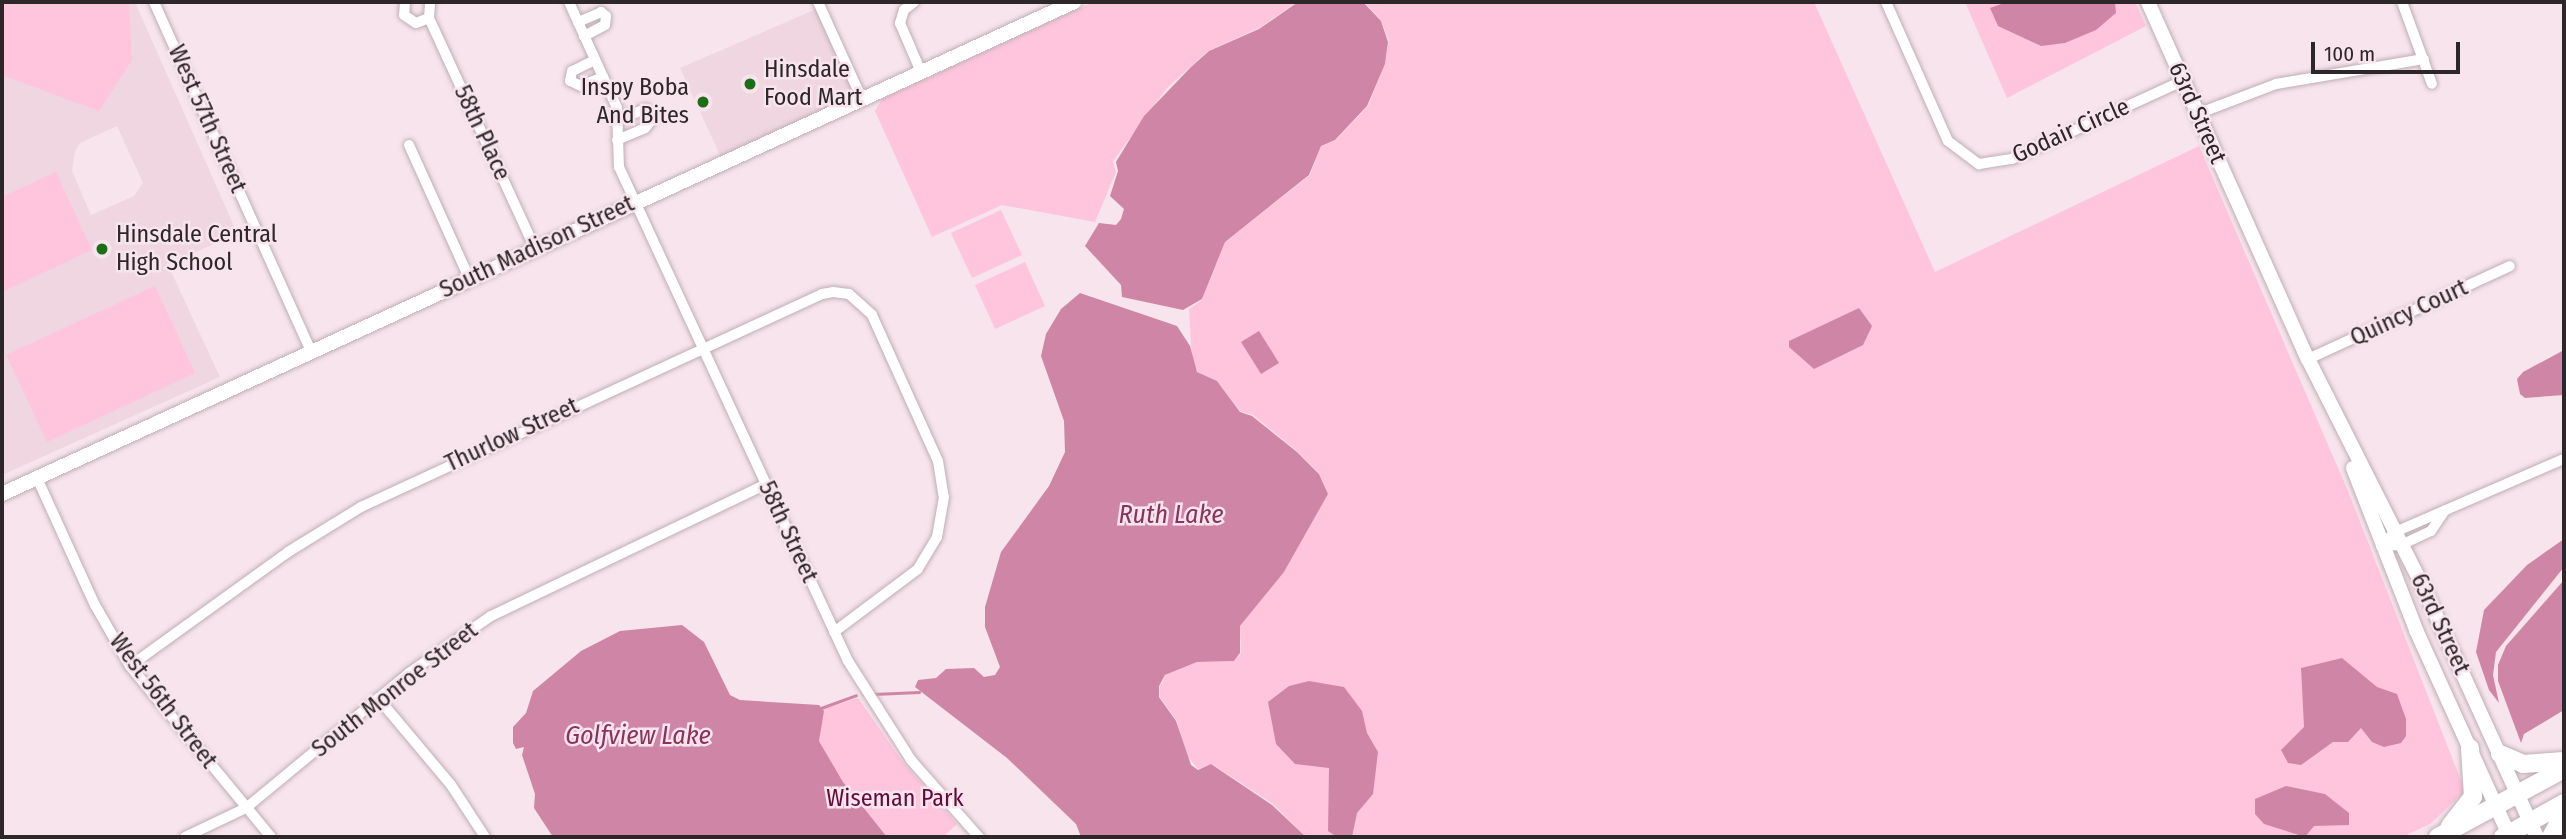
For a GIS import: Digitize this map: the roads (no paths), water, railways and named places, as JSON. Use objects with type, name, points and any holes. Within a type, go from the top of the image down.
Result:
[{"type":"highway","points":[[2439,837],[2473,797],[2470,748]]},
{"type":"highway","points":[[2500,754],[2517,763],[2564,761]]},
{"type":"highway","points":[[2439,837],[2519,796],[2564,768]]},
{"type":"highway","points":[[2507,836],[2534,830],[2564,803]]},
{"type":"highway","points":[[2551,837],[2564,813]]},
{"type":"street","name":"West 57th Street","points":[[154,2],[311,351]]},
{"type":"street","points":[[405,2],[404,15],[409,20],[416,23],[429,18]]},
{"type":"street","name":"58th Place","points":[[430,2],[429,18],[535,248]]},
{"type":"street","points":[[569,2],[603,76],[619,119],[646,109],[653,118],[645,128],[617,140]]},
{"type":"street","points":[[818,2],[862,99]]},
{"type":"street","points":[[914,2],[904,10],[900,23],[921,72]]},
{"type":"street","name":"South Madison Street","points":[[2,494],[1074,2]]},
{"type":"street","name":"Godair Circle","points":[[1886,2],[1948,141],[1979,164],[2012,159],[2182,81]]},
{"type":"street","name":"63rd Street","points":[[2148,2],[2333,414],[2398,539],[2534,830]]},
{"type":"street","points":[[2402,2],[2432,84]]},
{"type":"street","points":[[578,22],[601,12],[606,16],[606,25],[584,36]]},
{"type":"street","points":[[2197,114],[2276,84],[2424,59]]},
{"type":"street","points":[[595,60],[572,71],[570,81],[581,86],[603,76]]},
{"type":"street","name":"58th Street","points":[[619,119],[617,140],[620,167],[834,632],[886,727],[979,837]]},
{"type":"street","points":[[410,145],[469,278]]},
{"type":"street","name":"Quincy Court","points":[[2308,359],[2510,267]]},
{"type":"street","name":"Thurlow Street","points":[[130,666],[288,552],[361,507],[704,348],[833,292],[849,294],[866,307],[934,451],[943,482],[937,537],[923,562],[905,582],[834,632]]},
{"type":"street","name":"63rd Street","points":[[2333,414],[2381,546],[2507,836]]},
{"type":"street","points":[[2381,546],[2431,531],[2446,510],[2564,459]]},
{"type":"street","name":"West 56th Street","points":[[37,478],[95,605],[130,666],[271,837]]},
{"type":"street","name":"South Monroe Street","points":[[185,837],[246,808],[378,698],[461,635],[523,598],[766,484]]},
{"type":"street","points":[[378,698],[450,785],[485,837]]},
{"type":"water","points":[[1298,2],[1363,2],[1381,21],[1388,42],[1385,64],[1367,106],[1335,140],[1321,146],[1309,175],[1225,242],[1202,299],[1183,310],[1122,297],[1121,285],[1085,246],[1099,223],[1116,225],[1121,219],[1124,209],[1110,196],[1118,171],[1116,162],[1144,116],[1209,51],[1259,29]]},
{"type":"water","points":[[2007,2],[2115,2],[2116,13],[2096,30],[2065,43],[2041,46],[1998,26],[1990,8]]},
{"type":"water","name":"Ruth Lake","points":[[1080,293],[1177,326],[1190,346],[1197,372],[1217,381],[1240,412],[1252,416],[1297,452],[1319,474],[1328,494],[1284,572],[1240,626],[1240,653],[1234,661],[1197,662],[1165,675],[1159,686],[1159,697],[1176,721],[1191,765],[1198,770],[1211,764],[1272,805],[1306,837],[1081,837],[1076,824],[1007,758],[915,687],[918,680],[936,678],[946,669],[974,668],[984,677],[995,675],[1000,667],[985,627],[985,607],[1001,552],[1049,486],[1065,452],[1064,421],[1041,356],[1046,334],[1061,309]]},
{"type":"water","points":[[1859,308],[1872,326],[1863,345],[1814,369],[1789,347],[1789,341]]},
{"type":"water","points":[[1259,331],[1279,363],[1261,374],[1241,342]]},
{"type":"water","points":[[2564,350],[2564,395],[2525,398],[2520,394],[2517,379],[2523,372]]},
{"type":"water","points":[[2564,539],[2564,567],[2496,652],[2493,675],[2499,703],[2489,690],[2476,652],[2484,610],[2527,565]]},
{"type":"water","points":[[2564,580],[2564,710],[2524,734],[2521,743],[2498,681],[2498,665],[2506,646]]},
{"type":"water","name":"Golfview Lake","points":[[682,625],[704,642],[730,695],[740,700],[819,705],[824,711],[819,741],[843,782],[887,837],[553,837],[534,808],[535,794],[522,755],[524,747],[516,749],[513,743],[513,727],[526,713],[533,691],[581,651],[620,631]]},
{"type":"water","points":[[2342,658],[2377,687],[2397,694],[2406,719],[2406,736],[2401,743],[2384,747],[2372,742],[2361,728],[2348,742],[2333,742],[2301,765],[2288,763],[2281,750],[2304,727],[2301,668]]},
{"type":"water","points":[[1309,681],[1344,687],[1362,711],[1367,733],[1378,752],[1373,794],[1357,813],[1352,837],[1337,837],[1328,831],[1329,768],[1295,764],[1276,744],[1268,702],[1289,686]]},
{"type":"water","points":[[2286,786],[2325,794],[2349,813],[2349,825],[2314,826],[2305,837],[2264,824],[2255,814],[2255,799]]},
{"type":"waterway","points":[[874,694],[919,692]]},
{"type":"waterway","points":[[821,708],[856,695]]},
{"type":"place","name":"Hinsdale Food Mart","points":[[750,84]]},
{"type":"place","name":"Inspy Boba And Bites","points":[[703,102]]},
{"type":"place","name":"Hinsdale Central High School","points":[[102,249]]},
{"type":"park label","name":"Wiseman Park","points":[[895,799]]}]
